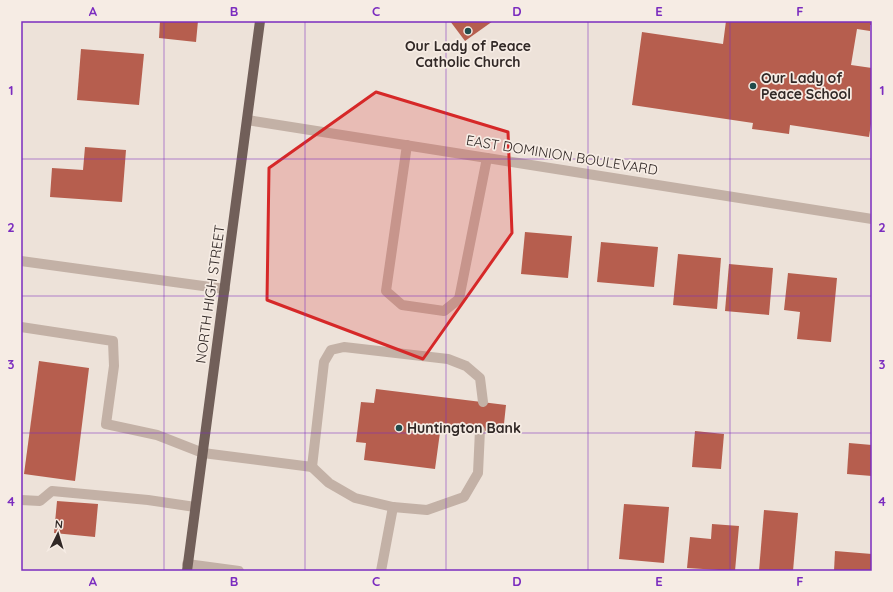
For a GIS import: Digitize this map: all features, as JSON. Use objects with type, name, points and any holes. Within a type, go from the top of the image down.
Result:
[{"type":"main road","name":"NORTH HIGH STREET","points":[[187,567],[260,21]]},
{"type":"street","name":"EAST DOMINION BOULEVARD","points":[[247,120],[872,219]]},
{"type":"street","points":[[407,145],[386,291],[402,305],[444,311],[460,299],[487,158]]},
{"type":"street","points":[[21,261],[225,289]]},
{"type":"street","points":[[21,327],[112,340],[114,366],[106,424],[157,435],[203,453],[312,467],[329,483],[355,498],[393,507],[427,510],[464,497],[478,473],[480,430]]},
{"type":"street","points":[[312,467],[324,362],[331,350],[344,347],[448,359],[466,366],[480,378],[483,402]]},
{"type":"street","points":[[21,500],[40,501],[52,490],[148,500],[195,507]]},
{"type":"street","points":[[381,571],[393,507]]},
{"type":"street","points":[[187,567],[239,571]]},
{"type":"highlighted area","points":[[376,92],[508,132],[512,233],[423,359],[267,300],[269,168]]},
{"type":"building","points":[[160,21],[198,21],[196,42],[159,38]]},
{"type":"building","name":"Our Lady of Peace Catholic Church","points":[[450,21],[493,21],[465,41]]},
{"type":"building","name":"Our Lady of Peace School","points":[[726,21],[872,21],[870,31],[857,29],[851,65],[872,68],[872,117],[869,137],[790,125],[789,134],[752,129],[753,123],[632,105],[642,32],[723,44]]},
{"type":"building","points":[[81,49],[144,54],[139,105],[77,100]]},
{"type":"building","points":[[85,147],[126,150],[122,202],[50,197],[52,168],[83,170]]},
{"type":"building","points":[[525,232],[572,236],[568,278],[521,274]]},
{"type":"building","points":[[601,242],[658,247],[654,287],[597,282]]},
{"type":"building","points":[[678,254],[721,258],[717,309],[673,305]]},
{"type":"building","points":[[729,264],[773,268],[769,315],[725,311]]},
{"type":"building","points":[[788,273],[837,278],[831,342],[797,339],[800,312],[784,310]]},
{"type":"building","points":[[39,361],[89,368],[75,481],[24,474]]},
{"type":"building","name":"Huntington Bank","points":[[376,389],[506,405],[503,433],[441,425],[435,469],[364,460],[366,443],[356,442],[361,402],[374,403]]},
{"type":"building","points":[[695,431],[724,434],[721,469],[692,467]]},
{"type":"building","points":[[849,443],[872,445],[872,476],[847,474]]},
{"type":"building","points":[[57,501],[98,504],[95,537],[54,533]]},
{"type":"building","points":[[624,504],[669,507],[664,563],[619,559]]},
{"type":"building","points":[[764,510],[798,513],[793,571],[759,571]]},
{"type":"building","points":[[712,524],[739,526],[735,571],[687,568],[690,537],[711,539]]},
{"type":"building","points":[[835,551],[872,554],[872,571],[834,571]]},
{"type":"place","name":"Our Lady of Peace Catholic Church","points":[[468,31]]},
{"type":"place","name":"Our Lady of Peace School","points":[[753,86]]},
{"type":"place","name":"Huntington Bank","points":[[399,428]]}]
